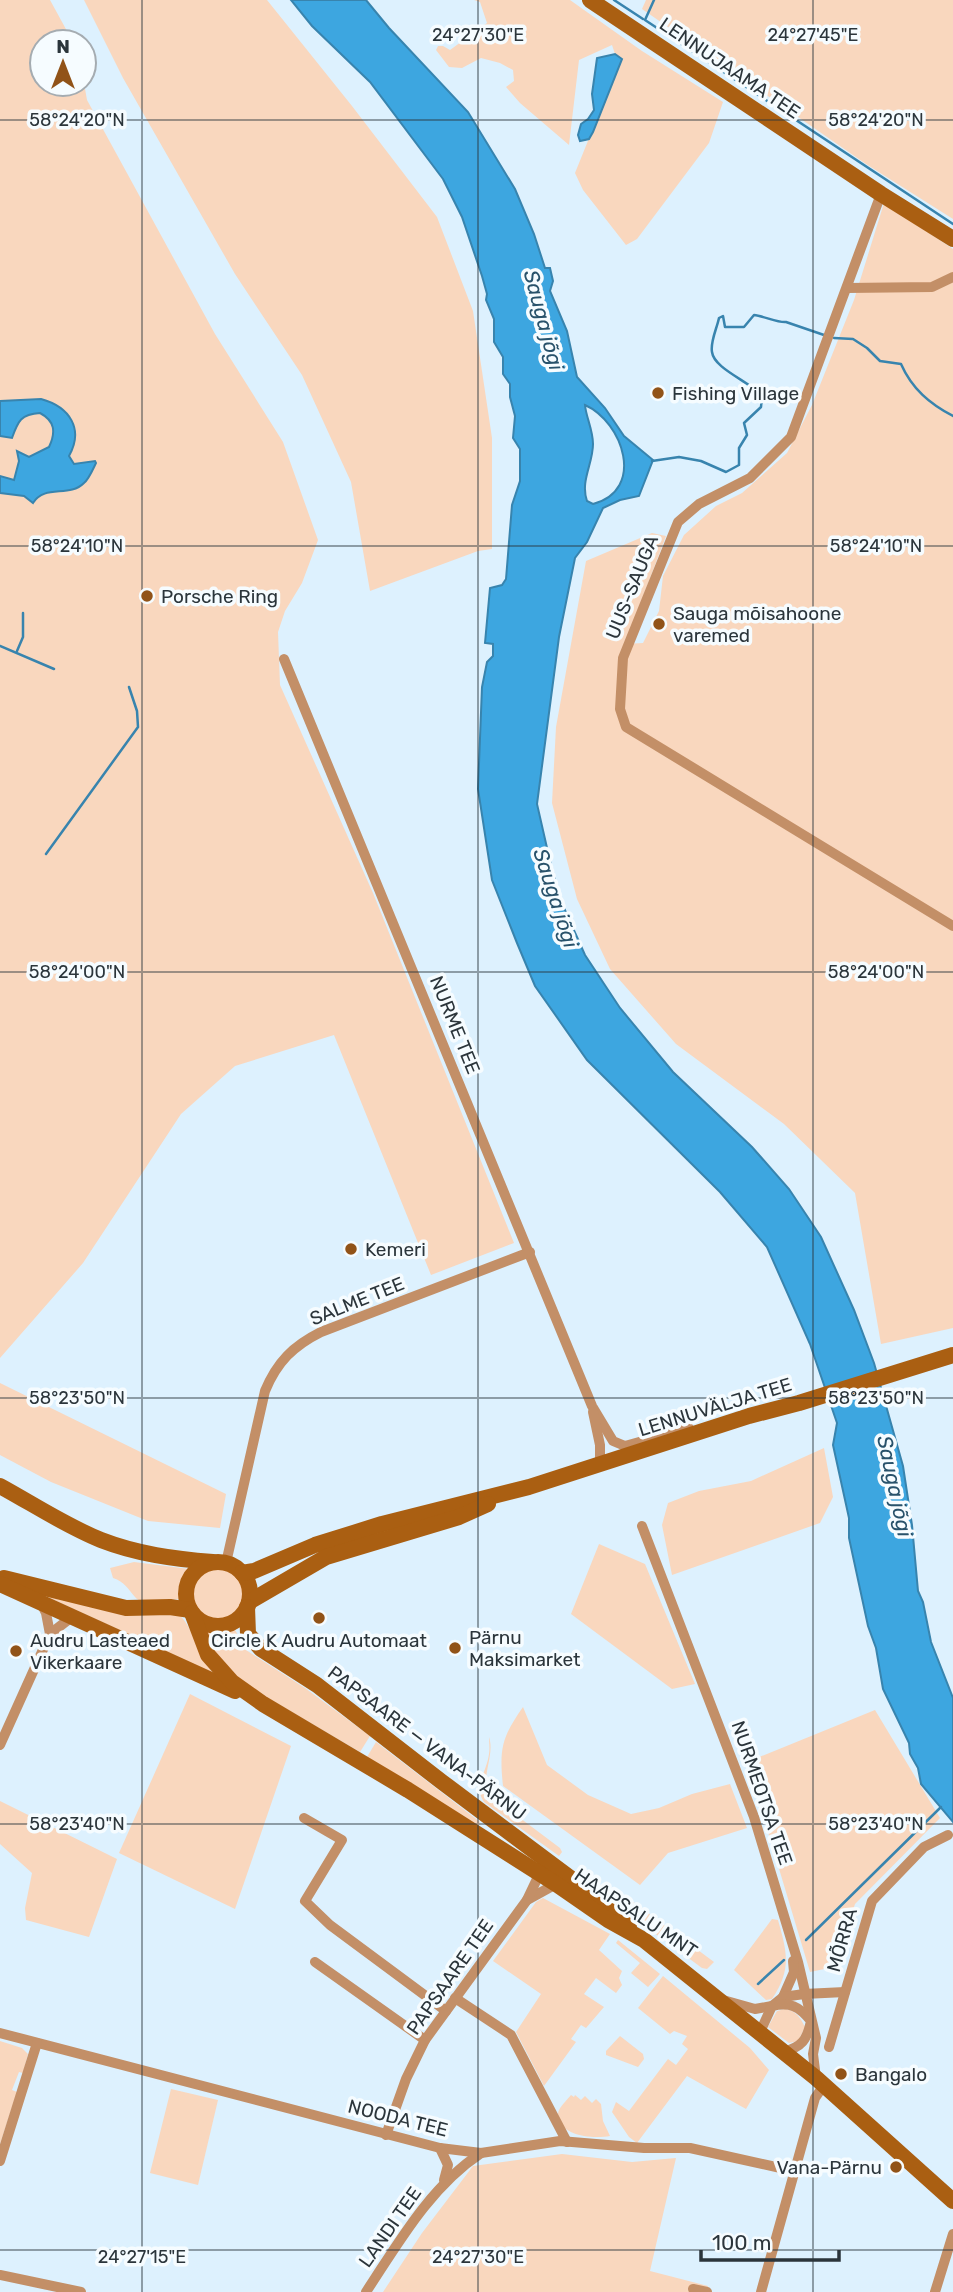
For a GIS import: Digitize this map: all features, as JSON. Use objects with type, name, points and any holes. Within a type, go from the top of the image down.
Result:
[{"type":"main road","name":"LENNUJAAMA TEE","points":[[590,0],[953,239]]},
{"type":"main road","name":"LENNUVÄLJA TEE","points":[[242,1573],[315,1545],[382,1524],[529,1487],[749,1416],[953,1355]]},
{"type":"main road","points":[[0,1486],[100,1539],[142,1553],[183,1560],[220,1562],[242,1573],[249,1588],[248,1604],[237,1619],[222,1625],[204,1622],[191,1611],[170,1606],[126,1608],[0,1577]]},
{"type":"main road","name":"LENNUVÄLJA TEE","points":[[248,1604],[326,1557],[459,1517],[529,1487]]},
{"type":"main road","points":[[220,1562],[197,1569],[189,1578],[186,1596],[201,1641],[213,1663],[232,1682],[263,1704]]},
{"type":"main road","points":[[0,1584],[263,1704]]},
{"type":"main road","name":"PAPSAARE — VANA-PÄRNU","points":[[248,1604],[248,1634],[261,1649],[317,1685],[556,1879],[603,1902],[644,1940]]},
{"type":"main road","name":"HAAPSALU MNT","points":[[263,1704],[556,1879],[608,1920],[644,1940],[820,2082],[953,2201]]},
{"type":"street","name":"UUS-SAUGA","points":[[881,194],[791,437],[750,478],[699,504],[678,522],[623,658],[620,709],[626,727],[953,926]]},
{"type":"street","points":[[847,288],[932,287],[953,277]]},
{"type":"street","name":"NURME TEE","points":[[284,659],[592,1406],[613,1441]]},
{"type":"street","name":"SALME TEE","points":[[220,1562],[265,1391],[285,1356],[298,1344],[321,1332],[530,1252]]},
{"type":"street","name":"NURME TEE","points":[[592,1406],[605,1462]]},
{"type":"street","points":[[605,1462],[613,1441],[625,1446],[718,1419],[749,1416]]},
{"type":"street","name":"NURMEOTSA TEE","points":[[642,1526],[754,1817],[798,1962],[816,2038],[813,2054],[820,2082]]},
{"type":"street","points":[[41,1602],[50,1634]]},
{"type":"street","points":[[0,1745],[50,1634],[73,1616]]},
{"type":"street","points":[[304,1818],[342,1840],[305,1901],[330,1925],[446,2011]]},
{"type":"street","name":"MÕRRA","points":[[829,2047],[872,1900],[924,1847],[948,1835]]},
{"type":"street","name":"PAPSAARE TEE","points":[[386,2135],[405,2079],[425,2040],[527,1900],[530,1888],[556,1879]]},
{"type":"street","points":[[760,2032],[772,2006],[783,1997],[794,1972],[792,1948]]},
{"type":"street","points":[[315,1962],[425,2040]]},
{"type":"street","points":[[783,1997],[845,1992]]},
{"type":"street","points":[[455,1998],[510,2035],[567,2142]]},
{"type":"street","points":[[721,2000],[755,2009],[785,2003],[801,2008],[811,2021],[808,2036],[799,2048],[783,2052]]},
{"type":"street","name":"NOODA TEE","points":[[0,2033],[440,2148],[481,2152],[567,2142],[644,2148],[697,2148],[794,2171]]},
{"type":"street","points":[[0,2161],[37,2043]]},
{"type":"street","points":[[761,2292],[820,2082]]},
{"type":"street","name":"LANDI TEE","points":[[440,2148],[448,2165],[443,2183]]},
{"type":"street","name":"LANDI TEE","points":[[366,2292],[405,2233],[443,2183],[481,2152]]},
{"type":"street","points":[[935,2292],[953,2234]]},
{"type":"street","points":[[0,2275],[80,2292]]},
{"type":"street","points":[[693,2289],[707,2292]]},
{"type":"shaded area","name":"Porsche Ring","points":[[0,0],[50,0],[65,28],[28,28],[28,98],[87,98],[215,334],[283,442],[318,540],[302,583],[285,611],[278,632],[280,685],[373,893],[514,1243],[431,1275],[334,1035],[235,1066],[181,1114],[83,1263],[0,1358]]},
{"type":"shaded area","points":[[84,0],[267,0],[437,217],[473,311],[492,438],[492,549],[478,551],[370,591],[351,482],[302,375],[235,274],[123,78]]},
{"type":"shaded area","points":[[474,0],[570,0],[642,51],[723,102],[709,143],[637,239],[626,245],[583,190],[575,173],[621,59],[615,54],[612,45],[579,60],[569,145],[520,103],[506,87],[514,81],[513,70],[481,58],[462,68],[449,67],[436,50],[438,46],[443,46],[450,50],[487,23],[480,2]]},
{"type":"shaded area","points":[[646,0],[953,0],[953,219],[866,164],[642,9]]},
{"type":"shaded area","points":[[884,203],[953,249],[953,1328],[881,1344],[855,1193],[784,1124],[676,1044],[610,969],[577,899],[552,803],[556,727],[586,561],[652,533],[666,536],[625,644],[643,643],[659,611],[663,576],[684,535],[716,506],[742,493],[787,453],[812,405],[854,300]]},
{"type":"shaded area","points":[[0,1383],[226,1494],[220,1528],[148,1521],[51,1482],[0,1455]]},
{"type":"shaded area","points":[[824,1448],[833,1497],[820,1523],[672,1575],[662,1525],[668,1503],[699,1491],[751,1481]]},
{"type":"shaded area","points":[[599,1544],[645,1564],[695,1684],[672,1689],[571,1614]]},
{"type":"shaded area","points":[[134,1562],[189,1569],[184,1577],[181,1599],[144,1602],[135,1597],[123,1583],[113,1578],[110,1568]]},
{"type":"shaded area","points":[[217,1567],[227,1569],[235,1575],[241,1583],[241,1603],[235,1611],[227,1617],[217,1619],[207,1617],[199,1611],[193,1603],[191,1593],[193,1583],[199,1575],[207,1569]]},
{"type":"shaded area","points":[[41,1594],[179,1615],[187,1624],[213,1673]]},
{"type":"shaded area","points":[[201,1628],[212,1631],[234,1628],[246,1650],[305,1688],[370,1736],[360,1752],[249,1687],[221,1663]]},
{"type":"shaded area","points":[[190,1694],[291,1746],[235,1909],[119,1853]]},
{"type":"shaded area","points":[[523,1707],[547,1765],[588,1795],[631,1814],[659,1808],[692,1794],[730,1784],[747,1828],[668,1853],[640,1885],[503,1786],[501,1762],[506,1735]]},
{"type":"shaded area","points":[[875,1710],[940,1818],[855,1904],[834,1967],[810,1972],[747,1762]]},
{"type":"shaded area","points":[[489,1737],[490,1751],[486,1780],[488,1794],[560,1848],[562,1852],[559,1856],[484,1802],[480,1785],[488,1760]]},
{"type":"shaded area","points":[[376,1742],[480,1822],[478,1826],[367,1757]]},
{"type":"shaded area","points":[[0,1801],[117,1859],[89,1937],[26,1920],[25,1908],[32,1873],[0,1844]]},
{"type":"shaded area","points":[[624,1895],[714,1962],[707,1969],[702,1968],[619,1907]]},
{"type":"shaded area","points":[[543,1898],[610,1934],[599,1950],[622,1971],[619,1978],[622,1985],[616,1993],[596,1978],[584,1994],[604,2007],[586,2028],[581,2025],[571,2039],[576,2042],[544,2086],[516,2032],[541,1994],[493,1961],[536,1902]]},
{"type":"shaded area","points":[[772,1919],[778,1920],[786,1960],[778,1988],[772,1999],[766,2000],[734,1970]]},
{"type":"shaded area","points":[[618,1940],[660,1974],[648,1987],[631,1973],[640,1963],[616,1943]]},
{"type":"shaded area","points":[[663,1976],[750,2048],[769,2070],[746,2109],[687,2076],[637,2143],[629,2137],[612,2112],[616,2102],[629,2111],[668,2059],[676,2065],[688,2049],[682,2044],[687,2036],[674,2031],[670,2034],[638,2008]]},
{"type":"shaded area","points":[[785,2009],[797,2015],[805,2027],[798,2041],[789,2043],[768,2027],[777,2011]]},
{"type":"shaded area","points":[[620,2036],[643,2054],[644,2059],[638,2067],[606,2055],[606,2051]]},
{"type":"shaded area","points":[[0,2041],[22,2048],[28,2054],[23,2073],[19,2072],[12,2090],[17,2092],[0,2144]]},
{"type":"shaded area","points":[[171,2089],[218,2100],[198,2185],[150,2173]]},
{"type":"shaded area","points":[[571,2095],[581,2100],[585,2096],[592,2103],[596,2099],[601,2104],[603,2121],[610,2136],[578,2135],[564,2128],[558,2112]]},
{"type":"shaded area","points":[[562,2154],[632,2162],[676,2158],[650,2271],[708,2286],[706,2292],[383,2292],[422,2233],[473,2166]]},
{"type":"water","name":"Sauga jõgi","points":[[291,0],[366,0],[468,112],[515,189],[545,268],[550,268],[553,281],[550,291],[567,331],[577,377],[605,408],[624,436],[653,460],[639,496],[620,500],[603,508],[587,542],[575,558],[559,637],[537,804],[560,899],[585,955],[620,1008],[673,1072],[752,1147],[789,1189],[821,1237],[854,1310],[874,1363],[903,1466],[918,1591],[923,1602],[931,1642],[953,1698],[953,1822],[921,1784],[918,1768],[910,1754],[909,1743],[883,1689],[876,1648],[868,1626],[849,1538],[849,1518],[833,1445],[837,1423],[810,1344],[767,1247],[720,1192],[587,1060],[535,986],[492,880],[478,789],[482,687],[487,662],[493,656],[493,644],[485,643],[490,588],[502,585],[506,579],[512,505],[520,481],[520,449],[513,438],[515,416],[510,384],[503,374],[503,357],[494,342],[494,319],[486,300],[482,276],[462,217],[443,179],[370,82],[312,26]],"holes":[[[585,405],[610,426],[618,440],[624,471],[619,485],[609,496],[593,504],[587,501],[585,494],[593,444]]]},
{"type":"water","points":[[615,54],[622,59],[593,132],[589,139],[580,141],[578,135],[581,124],[594,110],[592,94],[597,58]]},
{"type":"water","points":[[41,399],[60,407],[72,420],[75,437],[69,456],[74,464],[96,463],[88,479],[78,487],[44,494],[33,503],[24,496],[0,493],[0,476],[14,480],[19,461],[17,451],[29,457],[49,447],[53,427],[40,413],[28,415],[16,427],[12,438],[0,436],[0,401]]},
{"type":"waterway","points":[[614,0],[643,19]]},
{"type":"waterway","points":[[654,0],[645,20],[953,224]]},
{"type":"waterway","points":[[652,461],[679,457],[701,461],[726,472],[739,465],[739,448],[747,435],[744,423],[761,407],[762,396],[714,358],[712,344],[719,318],[723,316],[725,327],[744,327],[754,315],[824,335]]},
{"type":"waterway","points":[[834,338],[853,339],[880,361],[901,364],[922,395],[953,416]]},
{"type":"waterway","points":[[17,651],[23,637],[23,613]]},
{"type":"waterway","points":[[0,646],[54,669]]},
{"type":"waterway","points":[[46,854],[138,727],[137,711],[129,687]]},
{"type":"waterway","points":[[806,1940],[941,1807]]},
{"type":"waterway","points":[[758,1984],[784,1960]]},
{"type":"place","name":"Fishing Village","points":[[658,393]]},
{"type":"place","name":"Porsche Ring","points":[[147,596]]},
{"type":"place","name":"Sauga mõisahoone varemed","points":[[659,624]]},
{"type":"place","name":"Kemeri","points":[[351,1249]]},
{"type":"place","name":"Circle K Audru Automaat","points":[[319,1618]]},
{"type":"place","name":"Pärnu Maksimarket","points":[[455,1648]]},
{"type":"place","name":"Audru Lasteaed Vikerkaare","points":[[16,1651]]},
{"type":"place","name":"Bangalo","points":[[841,2074]]},
{"type":"place","name":"Vana-Pärnu","points":[[896,2167]]}]
